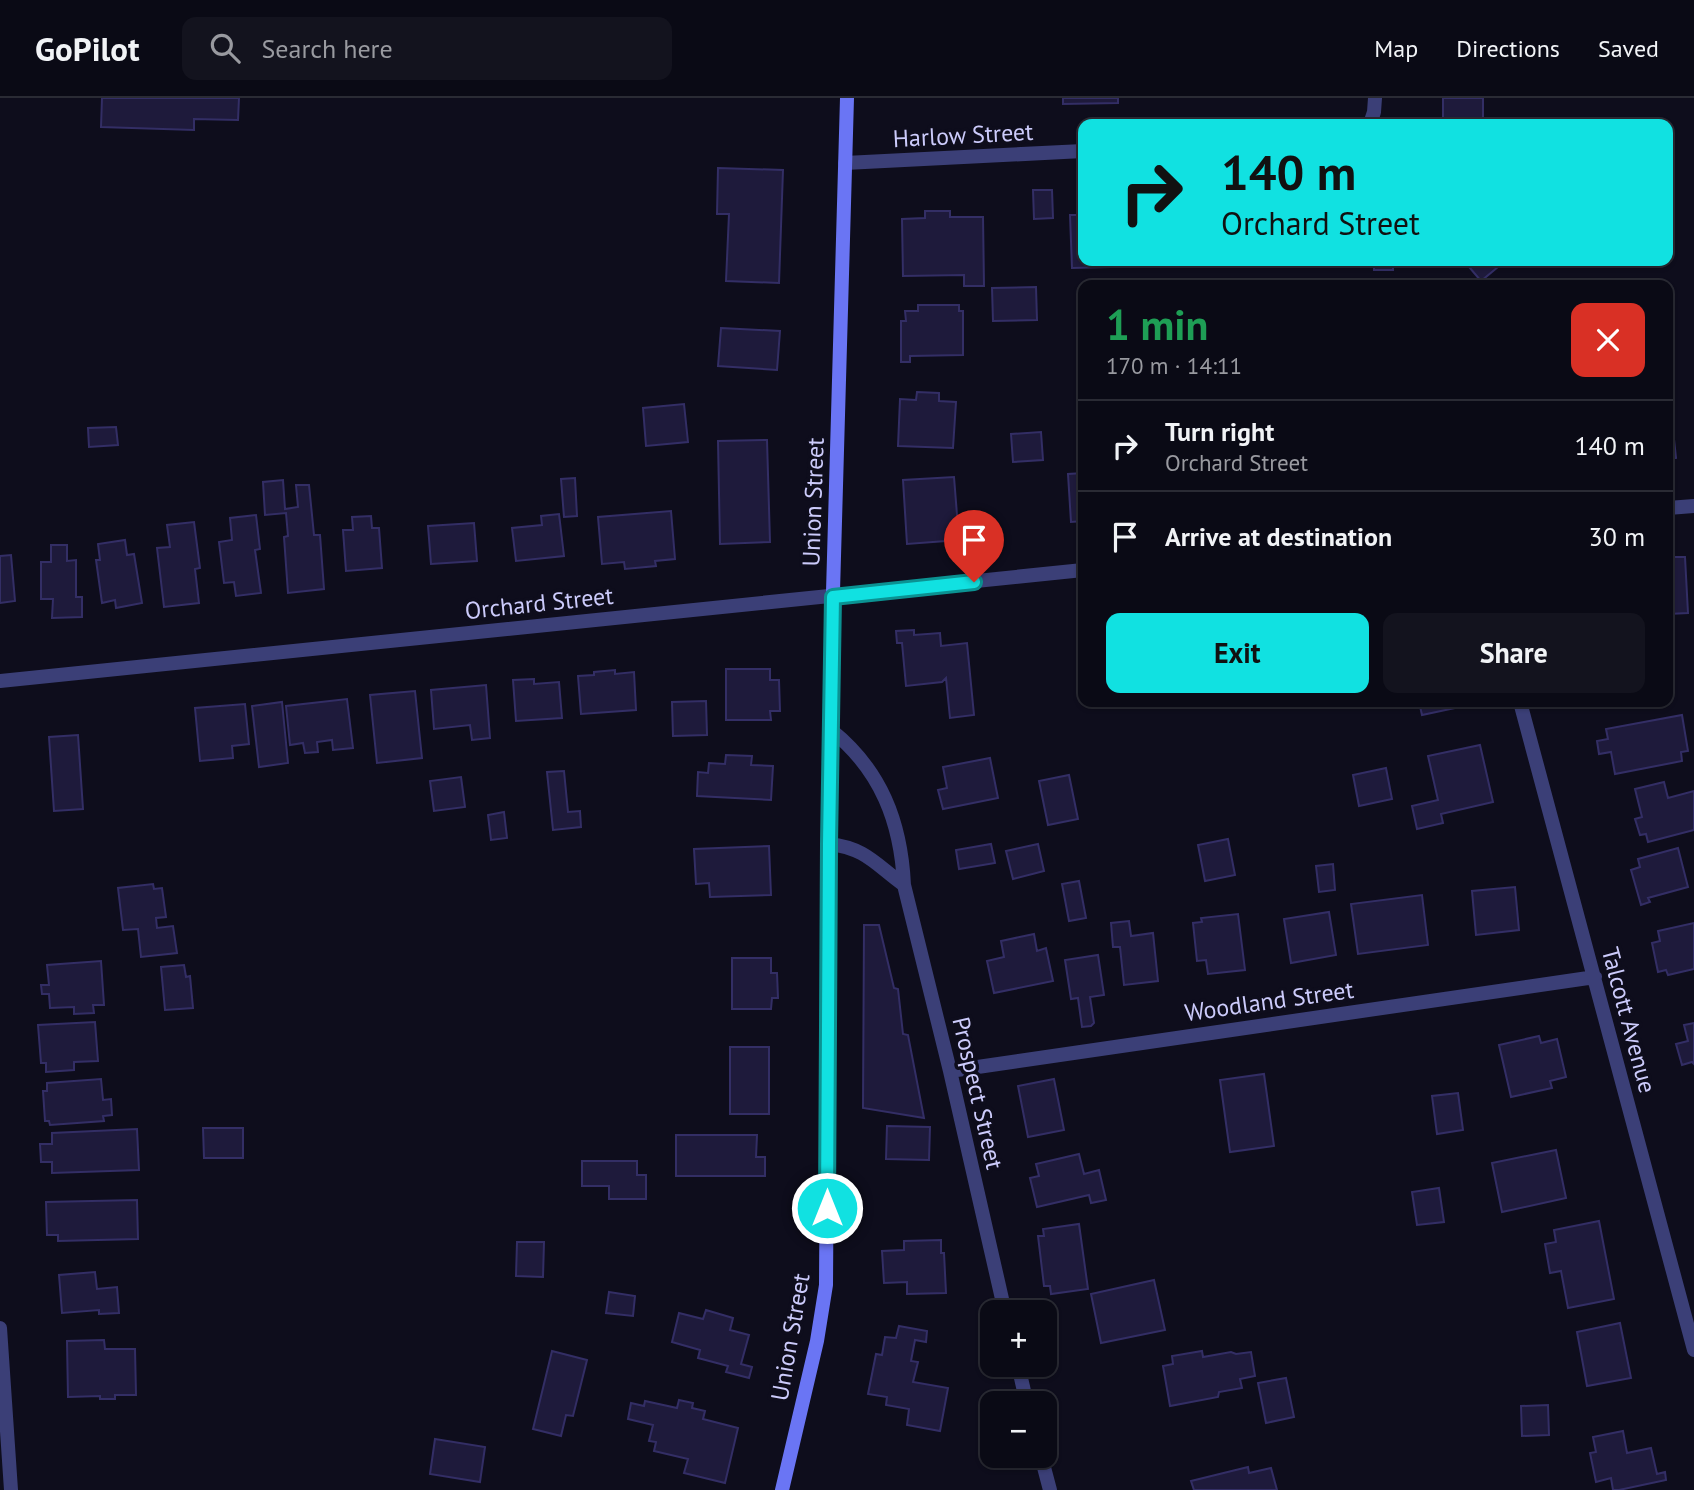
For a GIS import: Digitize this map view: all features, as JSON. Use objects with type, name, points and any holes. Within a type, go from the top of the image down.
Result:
[{"type":"main road","name":"Union Street","points":[[782,1490],[817,1340],[826,1285],[833,597],[847,98]]},
{"type":"street","points":[[1372,119],[1376,98]]},
{"type":"street","name":"Harlow Street","points":[[845,163],[1078,151]]},
{"type":"street","points":[[1673,508],[1694,506]]},
{"type":"street","name":"Orchard Street","points":[[0,681],[1078,571]]},
{"type":"street","name":"Talcott Avenue","points":[[1521,707],[1694,1350]]},
{"type":"street","name":"Prospect Street","points":[[831,730],[854,751],[880,786],[899,839],[904,885],[1002,1300]]},
{"type":"street","points":[[829,844],[861,852],[904,885]]},
{"type":"street","name":"Woodland Street","points":[[950,1071],[1595,977]]},
{"type":"street","points":[[0,1328],[11,1490]]},
{"type":"street","points":[[1044,1468],[1050,1490]]},
{"type":"building","points":[[102,98],[239,98],[238,120],[194,119],[194,130],[101,127]]},
{"type":"building","points":[[1063,98],[1118,98],[1118,103],[1063,104]]},
{"type":"building","points":[[1443,98],[1483,98],[1483,119],[1443,119]]},
{"type":"building","points":[[718,168],[783,170],[779,283],[726,281],[729,214],[717,214]]},
{"type":"building","points":[[1033,190],[1052,190],[1053,218],[1034,219]]},
{"type":"building","points":[[925,211],[950,211],[950,217],[983,217],[984,286],[964,286],[964,275],[903,276],[902,219],[925,218]]},
{"type":"building","points":[[1070,215],[1078,215],[1078,266],[1110,267],[1072,268]]},
{"type":"building","points":[[1374,266],[1393,266],[1393,270],[1374,270]]},
{"type":"building","points":[[1468,266],[1499,266],[1482,280]]},
{"type":"building","points":[[1036,287],[1037,320],[993,321],[992,288]]},
{"type":"building","points":[[918,305],[959,305],[959,311],[963,311],[963,355],[910,356],[910,362],[901,362],[901,321],[906,321],[905,311],[918,311]]},
{"type":"building","points":[[721,328],[780,331],[777,370],[718,366]]},
{"type":"building","points":[[917,392],[939,393],[939,401],[956,402],[953,448],[898,446],[900,399],[916,400]]},
{"type":"building","points":[[684,404],[688,442],[646,446],[643,408]]},
{"type":"building","points":[[116,427],[118,445],[89,447],[88,428]]},
{"type":"building","points":[[1673,430],[1676,458],[1673,458]]},
{"type":"building","points":[[1041,432],[1043,460],[1013,462],[1011,434]]},
{"type":"building","points":[[767,440],[770,542],[720,544],[718,441]]},
{"type":"building","points":[[1078,473],[1078,521],[1071,522],[1068,474]]},
{"type":"building","points":[[954,477],[959,540],[907,544],[903,480]]},
{"type":"building","points":[[575,478],[577,516],[564,517],[561,479]]},
{"type":"building","points":[[283,480],[285,509],[298,507],[296,485],[309,485],[314,535],[320,535],[324,589],[288,593],[284,537],[288,536],[286,513],[265,515],[263,482]]},
{"type":"building","points":[[671,511],[675,559],[655,561],[656,566],[625,569],[624,562],[602,564],[598,517]]},
{"type":"building","points":[[559,514],[564,556],[516,561],[512,528],[542,525],[541,516]]},
{"type":"building","points":[[256,515],[260,549],[255,550],[261,593],[236,596],[234,582],[224,583],[219,542],[232,540],[230,518]]},
{"type":"building","points":[[371,516],[372,528],[379,528],[382,568],[346,571],[343,530],[353,530],[352,517]]},
{"type":"building","points":[[194,522],[200,568],[195,569],[199,603],[164,607],[157,548],[170,547],[167,525]]},
{"type":"building","points":[[474,523],[477,561],[431,564],[428,526]]},
{"type":"building","points":[[125,540],[127,555],[134,554],[142,603],[116,608],[115,600],[102,603],[96,560],[100,560],[98,544]]},
{"type":"building","points":[[51,545],[67,545],[67,561],[76,560],[76,597],[82,597],[82,617],[52,618],[53,599],[41,599],[41,562],[51,562]]},
{"type":"building","points":[[11,555],[15,601],[0,603],[0,556]]},
{"type":"building","points":[[1673,557],[1685,557],[1688,613],[1673,614]]},
{"type":"building","points":[[914,630],[914,635],[940,633],[941,646],[967,643],[974,715],[950,718],[946,678],[942,682],[906,686],[902,643],[897,643],[896,631]]},
{"type":"building","points":[[726,669],[770,669],[770,680],[779,680],[780,711],[770,711],[771,720],[726,720]]},
{"type":"building","points":[[615,670],[615,674],[634,672],[636,710],[581,714],[578,676]]},
{"type":"building","points":[[534,679],[534,684],[559,682],[562,718],[516,721],[513,680]]},
{"type":"building","points":[[486,685],[490,738],[472,740],[470,725],[434,729],[431,690]]},
{"type":"building","points":[[415,691],[422,758],[377,763],[370,695]]},
{"type":"building","points":[[347,699],[353,748],[333,750],[332,740],[317,742],[318,752],[305,753],[303,743],[290,745],[286,706]]},
{"type":"building","points":[[706,701],[707,735],[673,736],[672,702]]},
{"type":"building","points":[[282,702],[288,763],[259,767],[252,706]]},
{"type":"building","points":[[245,704],[249,744],[232,746],[233,758],[200,761],[195,708]]},
{"type":"building","points":[[1420,707],[1455,708],[1422,715]]},
{"type":"building","points":[[1682,715],[1688,751],[1681,752],[1682,761],[1615,774],[1611,752],[1599,754],[1597,741],[1608,739],[1606,729]]},
{"type":"building","points":[[78,735],[83,809],[54,811],[49,737]]},
{"type":"building","points":[[1480,745],[1493,802],[1441,814],[1443,823],[1417,829],[1412,806],[1438,800],[1428,756]]},
{"type":"building","points":[[726,755],[752,756],[751,765],[773,766],[771,800],[697,796],[698,772],[708,773],[709,763],[725,764]]},
{"type":"building","points":[[990,758],[998,798],[943,809],[938,790],[947,788],[943,767]]},
{"type":"building","points":[[1386,768],[1392,799],[1359,806],[1353,775]]},
{"type":"building","points":[[564,771],[568,812],[580,811],[581,827],[553,830],[547,772]]},
{"type":"building","points":[[1069,775],[1078,819],[1048,825],[1039,781]]},
{"type":"building","points":[[461,777],[465,807],[434,811],[430,781]]},
{"type":"building","points":[[1664,782],[1668,798],[1694,791],[1694,830],[1648,842],[1646,834],[1640,835],[1635,819],[1642,817],[1635,789]]},
{"type":"building","points":[[504,812],[507,838],[491,840],[488,815]]},
{"type":"building","points":[[1228,839],[1235,875],[1205,881],[1198,845]]},
{"type":"building","points":[[991,844],[995,863],[959,869],[956,850]]},
{"type":"building","points":[[1038,844],[1044,871],[1013,879],[1006,851]]},
{"type":"building","points":[[769,846],[771,895],[710,897],[709,883],[696,884],[694,849]]},
{"type":"building","points":[[1678,848],[1688,887],[1648,898],[1650,902],[1641,905],[1631,870],[1640,867],[1638,859]]},
{"type":"building","points":[[1333,864],[1335,890],[1319,892],[1316,866]]},
{"type":"building","points":[[1079,881],[1086,918],[1069,921],[1062,884]]},
{"type":"building","points":[[153,884],[154,889],[162,888],[166,917],[156,918],[157,928],[173,926],[177,953],[141,957],[138,929],[123,930],[118,888]]},
{"type":"building","points":[[1515,887],[1519,930],[1476,935],[1472,891]]},
{"type":"building","points":[[1422,895],[1428,945],[1358,954],[1351,904]]},
{"type":"building","points":[[1329,912],[1336,955],[1291,963],[1284,919]]},
{"type":"building","points":[[1238,914],[1245,970],[1208,974],[1206,960],[1197,961],[1193,923],[1202,922],[1201,918]]},
{"type":"building","points":[[1129,921],[1131,936],[1153,933],[1158,981],[1124,985],[1120,947],[1113,947],[1111,923]]},
{"type":"building","points":[[1694,923],[1694,969],[1668,975],[1666,970],[1658,972],[1652,943],[1660,941],[1658,931]]},
{"type":"building","points":[[864,925],[879,925],[894,988],[898,989],[903,1034],[908,1035],[924,1118],[863,1108]]},
{"type":"building","points":[[1034,934],[1037,951],[1046,948],[1053,981],[994,993],[987,961],[1004,957],[1001,941]]},
{"type":"building","points":[[1098,955],[1104,995],[1090,997],[1094,1023],[1082,1027],[1078,998],[1071,999],[1065,960]]},
{"type":"building","points":[[732,958],[771,958],[771,973],[777,973],[778,998],[772,998],[771,1009],[732,1009]]},
{"type":"building","points":[[101,961],[104,1005],[93,1005],[94,1013],[74,1014],[74,1007],[50,1008],[49,994],[42,994],[41,985],[49,985],[47,965]]},
{"type":"building","points":[[184,965],[186,977],[190,976],[193,1008],[165,1010],[161,967]]},
{"type":"building","points":[[95,1022],[98,1061],[74,1062],[74,1070],[46,1072],[46,1063],[41,1063],[38,1025]]},
{"type":"building","points":[[1694,1023],[1694,1064],[1692,1062],[1682,1065],[1676,1044],[1688,1041],[1684,1025]]},
{"type":"building","points":[[1539,1036],[1541,1043],[1557,1039],[1566,1077],[1550,1081],[1552,1088],[1511,1097],[1499,1045]]},
{"type":"building","points":[[730,1047],[769,1047],[769,1114],[730,1114]]},
{"type":"building","points":[[1264,1074],[1274,1146],[1230,1152],[1220,1080]]},
{"type":"building","points":[[101,1079],[103,1100],[111,1099],[112,1115],[103,1116],[104,1121],[50,1125],[49,1121],[45,1121],[43,1091],[47,1091],[47,1083]]},
{"type":"building","points":[[1054,1079],[1064,1130],[1028,1137],[1018,1086]]},
{"type":"building","points":[[1458,1093],[1463,1130],[1437,1134],[1432,1096]]},
{"type":"building","points":[[887,1126],[930,1127],[929,1160],[886,1159]]},
{"type":"building","points":[[203,1128],[243,1128],[243,1158],[204,1158]]},
{"type":"building","points":[[137,1129],[139,1170],[52,1173],[52,1162],[41,1162],[40,1144],[52,1144],[52,1133]]},
{"type":"building","points":[[676,1135],[757,1135],[756,1157],[765,1157],[765,1176],[676,1176]]},
{"type":"building","points":[[1556,1150],[1566,1198],[1502,1212],[1492,1163]]},
{"type":"building","points":[[1079,1154],[1084,1174],[1099,1170],[1106,1200],[1091,1203],[1089,1195],[1037,1207],[1030,1178],[1039,1176],[1036,1164]]},
{"type":"building","points":[[582,1161],[637,1161],[637,1175],[646,1175],[646,1199],[609,1199],[609,1186],[582,1186]]},
{"type":"building","points":[[1439,1188],[1444,1222],[1417,1225],[1412,1192]]},
{"type":"building","points":[[137,1200],[138,1239],[58,1241],[58,1235],[47,1235],[46,1202]]},
{"type":"building","points":[[1599,1221],[1614,1299],[1568,1308],[1561,1271],[1550,1273],[1545,1244],[1556,1242],[1554,1230]]},
{"type":"building","points":[[1079,1224],[1088,1289],[1051,1294],[1050,1286],[1044,1286],[1038,1236],[1044,1236],[1043,1229]]},
{"type":"building","points":[[941,1240],[946,1293],[907,1294],[907,1282],[884,1283],[882,1251],[904,1250],[904,1241]]},
{"type":"building","points":[[517,1242],[544,1242],[543,1277],[516,1276]]},
{"type":"building","points":[[95,1272],[97,1289],[117,1287],[119,1313],[99,1314],[99,1310],[62,1313],[59,1275]]},
{"type":"building","points":[[1154,1280],[1165,1330],[1101,1343],[1091,1294]]},
{"type":"building","points":[[609,1292],[635,1296],[633,1316],[606,1313]]},
{"type":"building","points":[[706,1310],[733,1318],[730,1330],[749,1335],[741,1364],[752,1367],[749,1378],[726,1372],[728,1366],[698,1358],[700,1350],[672,1342],[679,1313],[703,1319]]},
{"type":"building","points":[[1620,1323],[1631,1378],[1587,1386],[1577,1332]]},
{"type":"building","points":[[899,1326],[927,1331],[926,1342],[915,1340],[911,1361],[918,1362],[913,1382],[948,1388],[940,1431],[907,1425],[909,1409],[886,1405],[887,1397],[868,1394],[876,1354],[882,1355],[885,1337],[896,1338]]},
{"type":"building","points":[[104,1340],[105,1349],[135,1349],[136,1395],[115,1395],[115,1399],[100,1399],[100,1396],[68,1397],[67,1341]]},
{"type":"building","points":[[552,1351],[587,1360],[573,1416],[566,1415],[561,1436],[533,1429]]},
{"type":"building","points":[[1202,1351],[1203,1357],[1251,1352],[1255,1376],[1240,1379],[1242,1388],[1219,1392],[1218,1397],[1170,1406],[1163,1366],[1173,1364],[1172,1356]]},
{"type":"building","points":[[1286,1378],[1294,1417],[1266,1423],[1258,1383]]},
{"type":"building","points":[[679,1400],[693,1403],[692,1408],[705,1411],[703,1419],[738,1428],[725,1483],[684,1473],[688,1459],[654,1451],[656,1442],[649,1441],[653,1425],[628,1419],[631,1403],[644,1406],[645,1401],[677,1408]]},
{"type":"building","points":[[1548,1405],[1549,1435],[1522,1436],[1521,1406]]},
{"type":"building","points":[[1623,1431],[1627,1453],[1651,1448],[1657,1474],[1665,1472],[1666,1480],[1619,1490],[1613,1490],[1611,1478],[1596,1482],[1590,1453],[1596,1452],[1593,1437]]},
{"type":"building","points":[[435,1439],[485,1447],[480,1482],[430,1474]]},
{"type":"building","points":[[1248,1467],[1249,1473],[1271,1468],[1277,1490],[1194,1490],[1191,1481]]},
{"type":"route","points":[[827,1208],[833,597],[974,582]]}]
